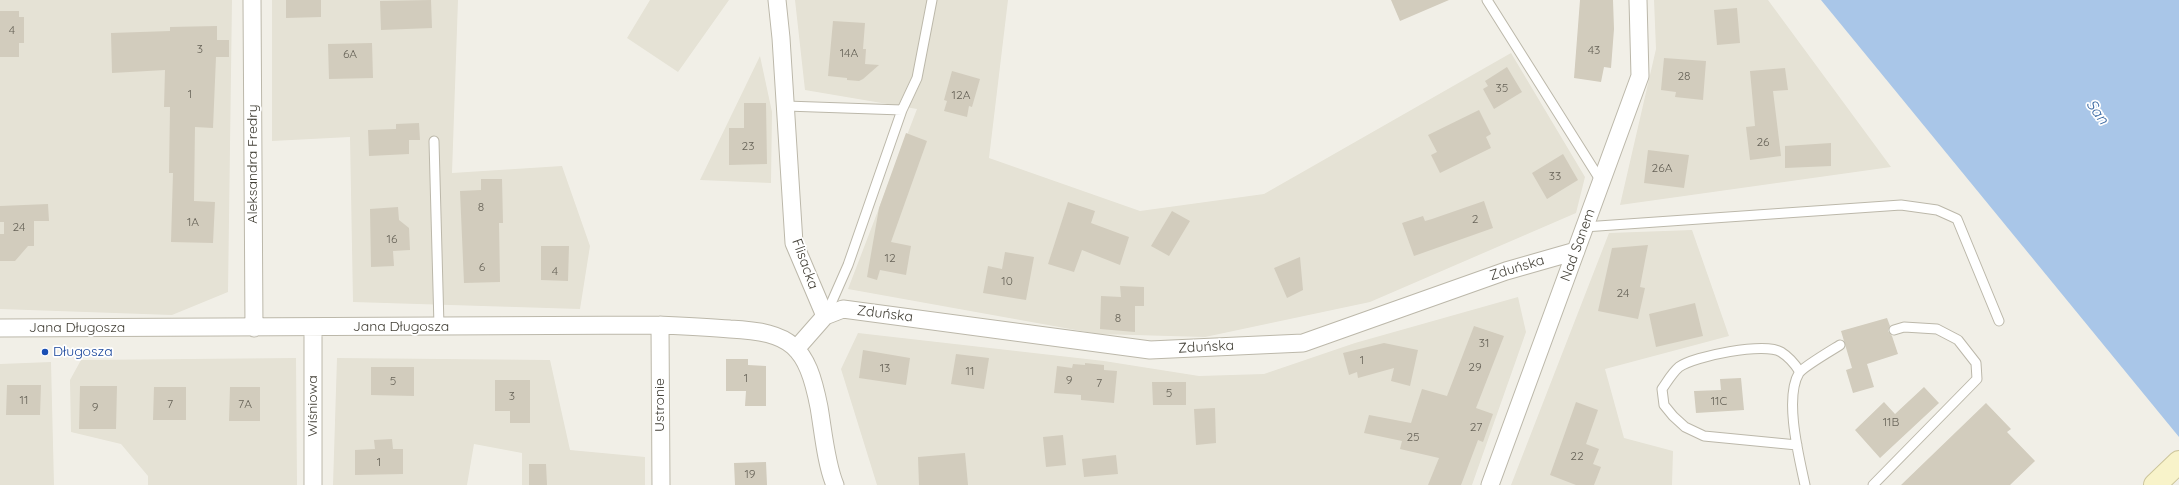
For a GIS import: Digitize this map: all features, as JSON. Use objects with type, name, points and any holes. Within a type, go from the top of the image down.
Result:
[{"type":"main road","points":[[2155,485],[2179,462]]},
{"type":"street","name":"Aleksandra Fredry","points":[[252,0],[254,328]]},
{"type":"street","name":"Flisacka","points":[[777,0],[786,106],[794,244],[825,316]]},
{"type":"street","name":"Nad Sanem","points":[[1490,485],[1640,76],[1638,0]]},
{"type":"street","name":"Zduńska","points":[[825,316],[844,309],[1150,350],[1303,343],[1506,271],[1576,250]]},
{"type":"street","points":[[825,316],[796,348],[806,363],[815,386],[835,485]]},
{"type":"street","name":"Jana Długosza","points":[[0,328],[660,325],[757,330],[774,334],[786,340],[796,348]]},
{"type":"street","name":"Ustronie","points":[[660,325],[661,485]]},
{"type":"street","name":"Wiśniowa","points":[[313,327],[313,485]]},
{"type":"lane","points":[[825,316],[848,265],[902,110],[917,78],[932,0]]},
{"type":"lane","points":[[1487,0],[1601,181]]},
{"type":"lane","points":[[786,106],[902,110]]},
{"type":"lane","points":[[434,141],[439,326]]},
{"type":"lane","points":[[1584,227],[1901,205],[1938,210],[1957,219],[1999,321]]},
{"type":"lane","points":[[1873,485],[1977,379],[1976,363],[1958,340],[1938,329],[1904,327],[1894,330]]},
{"type":"lane","points":[[1805,485],[1797,445],[1793,396],[1800,372],[1840,344]]},
{"type":"lane","points":[[1797,445],[1704,436],[1685,426],[1673,416],[1664,405],[1662,389],[1680,366],[1705,357],[1760,348],[1780,351],[1793,362],[1800,372]]},
{"type":"shaded area","points":[[0,0],[232,0],[228,292],[172,315],[0,309]]},
{"type":"shaded area","points":[[272,0],[458,0],[452,173],[562,166],[590,246],[580,309],[353,302],[350,137],[272,141]]},
{"type":"shaded area","points":[[650,0],[729,0],[678,72],[627,38]]},
{"type":"shaded area","points":[[795,0],[1008,0],[989,158],[1140,211],[1264,194],[1511,53],[1585,177],[1576,213],[1370,302],[1205,337],[1098,334],[848,289],[917,109],[805,90]]},
{"type":"shaded area","points":[[1654,0],[1768,0],[1891,167],[1620,205],[1656,49]]},
{"type":"shaded area","points":[[760,56],[772,112],[771,183],[700,180]]},
{"type":"shaded area","points":[[1692,230],[1729,336],[1605,369],[1624,438],[1673,451],[1672,485],[1511,485],[1609,233]]},
{"type":"shaded area","points":[[1518,297],[1526,332],[1472,485],[877,485],[841,369],[858,333],[1104,361],[1199,376],[1264,374],[1355,343]]},
{"type":"shaded area","points":[[296,358],[297,485],[148,485],[148,476],[121,444],[71,432],[70,380],[81,360]]},
{"type":"shaded area","points":[[337,358],[550,360],[570,450],[645,457],[645,485],[522,485],[522,453],[474,444],[467,485],[333,485]]},
{"type":"shaded area","points":[[51,362],[54,485],[0,485],[0,364]]},
{"type":"water","name":"San","points":[[1821,0],[2179,0],[2179,437]]},
{"type":"building","points":[[286,0],[321,0],[321,17],[286,18]]},
{"type":"building","points":[[431,0],[432,28],[381,30],[380,1]]},
{"type":"building","points":[[1391,0],[1449,0],[1400,21]]},
{"type":"building","points":[[1580,0],[1613,0],[1614,29],[1611,68],[1604,67],[1601,82],[1574,78]]},
{"type":"building","points":[[1737,8],[1740,43],[1717,45],[1714,10]]},
{"type":"building","points":[[0,11],[19,11],[19,17],[24,17],[24,43],[19,43],[19,57],[0,57]]},
{"type":"building","points":[[833,21],[865,23],[863,49],[866,49],[865,64],[879,65],[859,81],[828,76]]},
{"type":"building","points":[[217,26],[217,40],[229,40],[229,57],[216,57],[213,128],[195,127],[194,201],[215,202],[213,243],[171,242],[173,173],[169,173],[170,107],[164,107],[165,70],[112,73],[111,33],[170,31],[170,27]]},
{"type":"building","points":[[372,43],[373,78],[329,79],[328,44]]},
{"type":"building","points":[[1664,58],[1706,61],[1703,100],[1675,97],[1676,92],[1661,90]]},
{"type":"building","points":[[1507,67],[1522,92],[1494,109],[1483,89],[1488,86],[1485,81]]},
{"type":"building","points":[[1785,68],[1788,90],[1773,91],[1781,156],[1750,160],[1746,127],[1755,126],[1750,71]]},
{"type":"building","points":[[952,71],[980,79],[972,107],[969,106],[967,117],[944,111],[947,101],[944,100]]},
{"type":"building","points":[[744,103],[766,103],[767,164],[729,165],[729,128],[744,128]]},
{"type":"building","points":[[1479,110],[1491,134],[1486,137],[1491,148],[1440,173],[1431,155],[1437,152],[1428,135]]},
{"type":"building","points":[[419,123],[420,140],[409,140],[409,154],[369,156],[368,130],[396,129],[396,124]]},
{"type":"building","points":[[906,133],[927,141],[891,242],[911,246],[906,275],[880,270],[877,280],[867,277],[879,208]]},
{"type":"building","points":[[1831,143],[1831,166],[1785,168],[1785,146]]},
{"type":"building","points":[[1648,150],[1689,155],[1684,188],[1644,183]]},
{"type":"building","points":[[1563,154],[1578,180],[1547,199],[1532,173]]},
{"type":"building","points":[[481,179],[502,179],[503,223],[499,223],[500,282],[464,283],[460,191],[481,190]]},
{"type":"building","points":[[1484,201],[1493,228],[1414,256],[1402,223],[1423,216],[1425,221]]},
{"type":"building","points":[[1068,202],[1095,211],[1091,223],[1129,237],[1120,265],[1082,250],[1074,272],[1048,264]]},
{"type":"building","points":[[48,204],[49,221],[34,221],[34,246],[28,246],[15,261],[0,261],[0,234],[4,234],[4,222],[0,222],[0,206]]},
{"type":"building","points":[[398,207],[399,220],[409,228],[410,250],[393,251],[394,266],[371,267],[370,209]]},
{"type":"building","points":[[1172,211],[1190,221],[1169,256],[1151,246]]},
{"type":"building","points":[[1648,245],[1640,287],[1645,288],[1638,319],[1598,311],[1612,248]]},
{"type":"building","points":[[541,246],[569,246],[568,281],[541,280]]},
{"type":"building","points":[[1005,252],[1034,257],[1026,300],[983,293],[988,266],[1002,269]]},
{"type":"building","points":[[1300,257],[1303,290],[1287,298],[1274,268]]},
{"type":"building","points":[[1120,286],[1144,287],[1144,306],[1135,306],[1135,332],[1100,329],[1101,296],[1121,297]]},
{"type":"building","points":[[1695,303],[1703,336],[1656,347],[1649,314]]},
{"type":"building","points":[[1887,318],[1890,326],[1888,331],[1892,336],[1898,354],[1867,364],[1874,387],[1853,393],[1846,370],[1852,368],[1841,331]]},
{"type":"building","points":[[1474,326],[1504,336],[1476,408],[1493,414],[1483,442],[1478,440],[1461,485],[1428,485],[1439,458],[1400,449],[1402,441],[1364,433],[1369,415],[1411,423],[1422,389],[1447,396]]},
{"type":"building","points":[[1384,343],[1418,350],[1410,386],[1391,381],[1394,368],[1358,378],[1357,372],[1349,375],[1343,353]]},
{"type":"building","points":[[863,350],[910,358],[906,385],[859,378]]},
{"type":"building","points":[[956,354],[989,358],[984,389],[951,384]]},
{"type":"building","points":[[726,359],[748,359],[748,365],[766,366],[766,406],[745,406],[746,391],[726,391]]},
{"type":"building","points":[[1085,363],[1104,365],[1104,370],[1117,371],[1114,403],[1081,400],[1081,395],[1054,393],[1057,366],[1072,368],[1073,364],[1085,365]]},
{"type":"building","points":[[371,367],[414,367],[414,396],[371,395]]},
{"type":"building","points":[[1741,378],[1744,410],[1696,413],[1694,391],[1721,390],[1720,379]]},
{"type":"building","points":[[495,380],[530,380],[530,423],[510,423],[510,411],[495,411]]},
{"type":"building","points":[[1152,382],[1186,382],[1186,405],[1153,405]]},
{"type":"building","points":[[7,385],[41,385],[40,415],[6,415]]},
{"type":"building","points":[[80,386],[117,386],[116,429],[79,429]]},
{"type":"building","points":[[154,387],[186,387],[186,420],[153,420]]},
{"type":"building","points":[[230,387],[260,387],[260,421],[229,421]]},
{"type":"building","points":[[1924,387],[1939,403],[1880,458],[1855,430],[1884,402],[1895,414]]},
{"type":"building","points":[[1576,402],[1598,410],[1586,444],[1599,449],[1593,464],[1601,467],[1594,485],[1576,485],[1550,475]]},
{"type":"building","points":[[1986,403],[2011,429],[2007,432],[2035,461],[2010,485],[1901,485]]},
{"type":"building","points":[[1215,408],[1216,443],[1196,445],[1194,409]]},
{"type":"building","points":[[1063,435],[1066,465],[1046,467],[1043,437]]},
{"type":"building","points":[[392,439],[393,449],[403,449],[403,474],[355,475],[355,450],[375,449],[374,440]]},
{"type":"building","points":[[965,453],[968,485],[919,485],[918,457]]},
{"type":"building","points":[[1116,455],[1118,474],[1084,477],[1082,459]]},
{"type":"building","points":[[766,462],[767,485],[735,485],[734,463]]},
{"type":"building","points":[[529,464],[546,464],[547,485],[529,485]]},
{"type":"place","name":"Długosza","points":[[45,352]]}]
